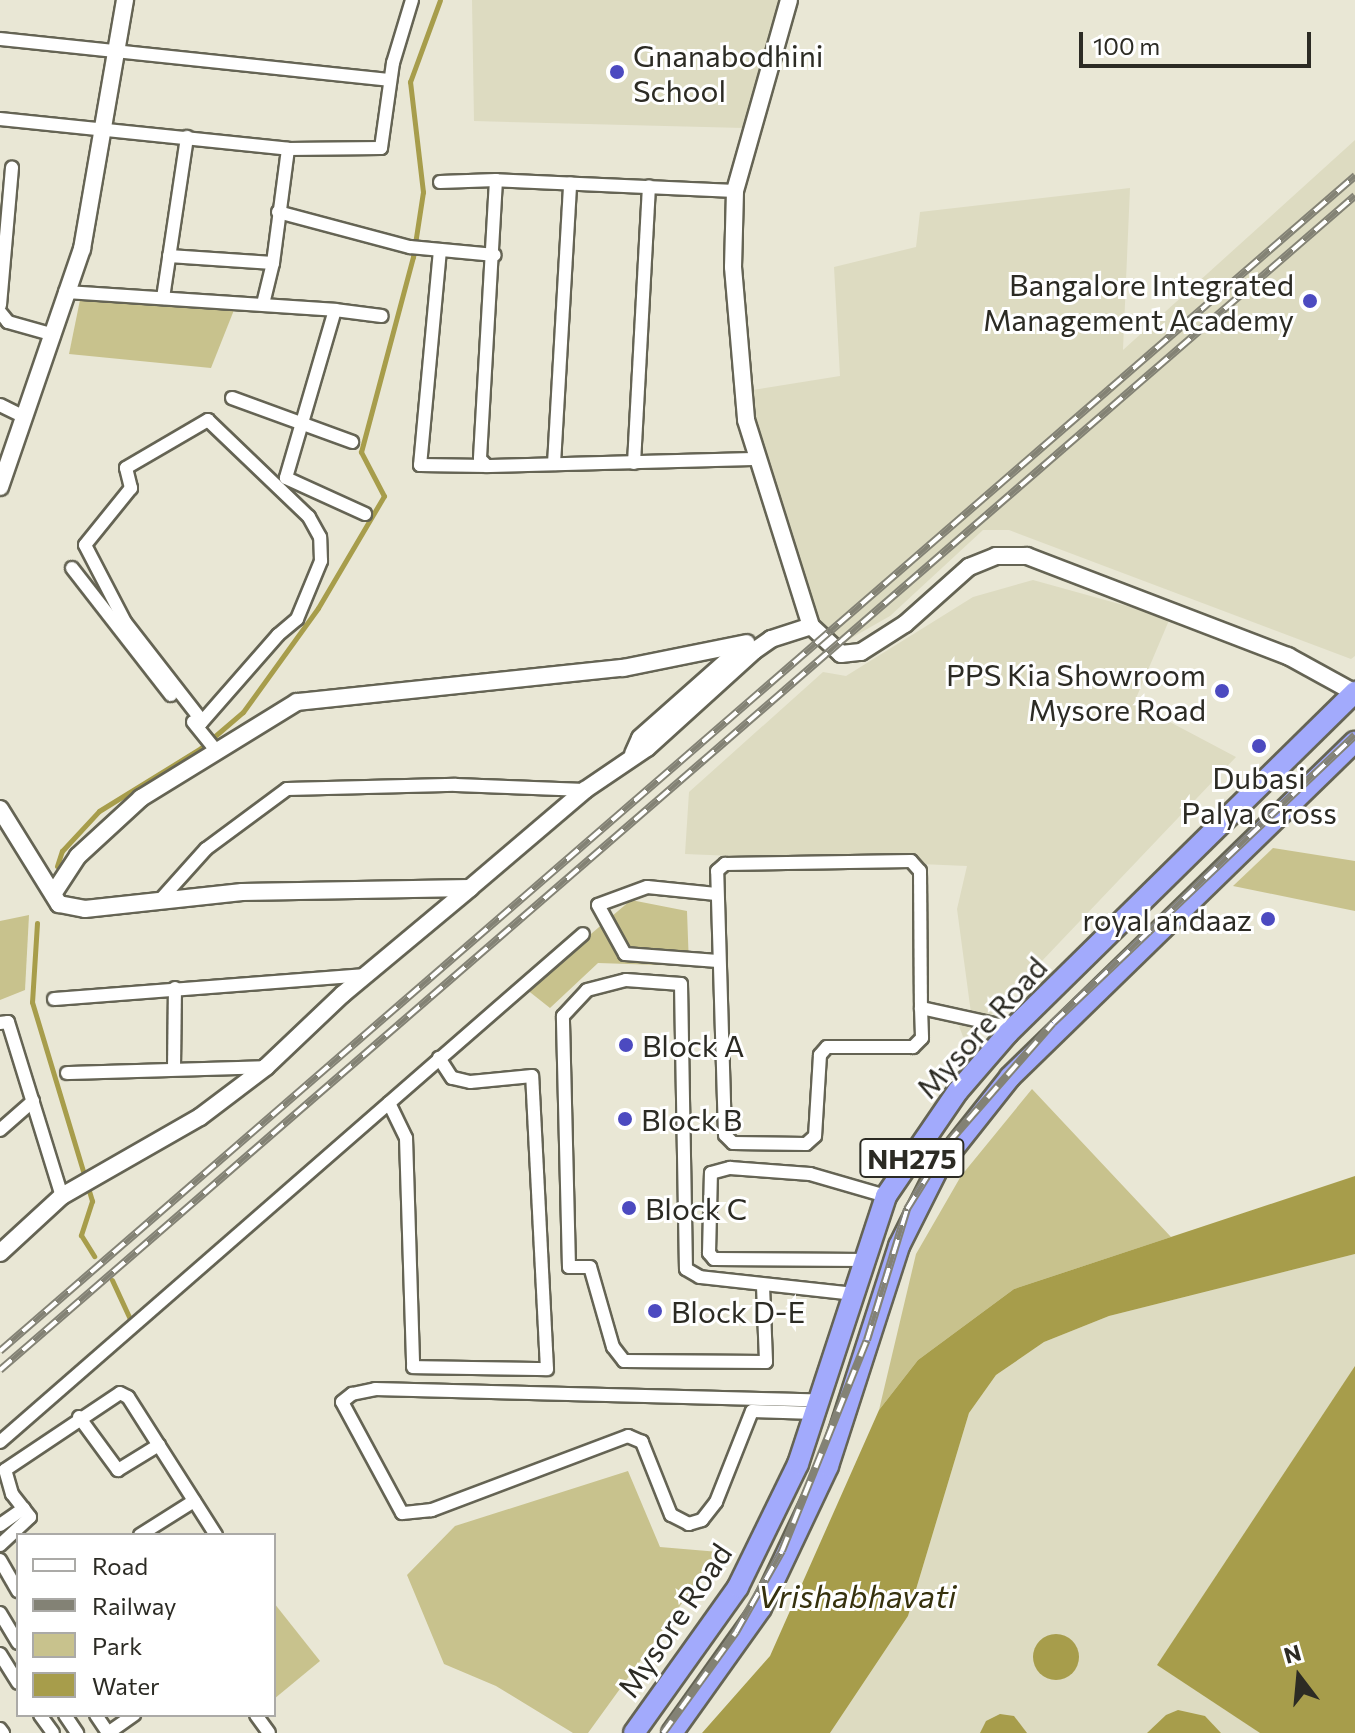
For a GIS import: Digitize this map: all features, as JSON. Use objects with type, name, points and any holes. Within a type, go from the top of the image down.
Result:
[{"type":"highway","name":"Mysore Road","points":[[634,1733],[738,1587],[798,1464],[886,1196],[958,1091],[1013,1028],[1355,693]]},
{"type":"highway","name":"Mysore Road","points":[[672,1733],[761,1608],[828,1466],[899,1246],[938,1168],[1010,1077],[1355,742]]},
{"type":"street","points":[[0,487],[82,249],[125,0]]},
{"type":"street","points":[[0,119],[288,149],[381,148],[387,134],[390,80],[412,0]]},
{"type":"street","points":[[789,0],[735,191],[735,282],[746,420],[811,626],[841,654],[861,652],[905,624],[969,567],[996,556],[1027,556],[1288,656],[1355,693]]},
{"type":"street","points":[[0,39],[390,80]]},
{"type":"street","points":[[163,298],[187,137]]},
{"type":"street","points":[[263,304],[273,263],[288,149]]},
{"type":"street","points":[[0,305],[12,168]]},
{"type":"street","points":[[440,182],[496,180],[735,191]]},
{"type":"street","points":[[487,466],[480,459],[495,255],[496,180]]},
{"type":"street","points":[[554,464],[570,183]]},
{"type":"street","points":[[634,463],[649,186]]},
{"type":"street","points":[[278,212],[416,247],[495,255]]},
{"type":"street","points":[[440,250],[420,465],[756,459]]},
{"type":"street","points":[[169,256],[273,263]]},
{"type":"street","points":[[65,292],[263,304],[382,316]]},
{"type":"street","points":[[335,310],[300,421],[286,478],[365,514]]},
{"type":"street","points":[[0,312],[8,322],[54,335]]},
{"type":"street","points":[[232,398],[352,442]]},
{"type":"street","points":[[0,405],[25,417]]},
{"type":"street","points":[[116,617],[85,545],[131,488],[126,468],[208,420],[309,517],[320,537],[321,561],[297,619],[199,724]]},
{"type":"street","points":[[72,568],[116,617],[213,746]]},
{"type":"street","points":[[633,754],[640,738],[747,643],[784,624],[811,626]]},
{"type":"street","points":[[0,1253],[62,1196],[90,1184],[200,1117],[266,1067],[366,975],[585,790],[633,754],[647,748],[754,651],[771,639],[811,626]]},
{"type":"street","points":[[53,894],[104,828],[213,746],[297,702],[623,668],[747,643]]},
{"type":"street","points":[[162,898],[206,849],[287,789],[456,785],[585,790]]},
{"type":"street","points":[[0,809],[59,904],[85,909],[162,898],[470,888]]},
{"type":"street","points":[[911,861],[920,871],[922,1038],[913,1047],[827,1047],[820,1055],[815,1136],[806,1144],[733,1143],[725,1135],[716,894],[717,871],[725,864],[911,861]]},
{"type":"street","points":[[716,894],[638,888],[598,905],[625,954],[718,961]]},
{"type":"street","points":[[0,1442],[583,934]]},
{"type":"street","points":[[54,999],[366,975]]},
{"type":"street","points":[[763,1286],[766,1362],[624,1361],[613,1347],[590,1267],[569,1267],[563,1016],[587,990],[626,980],[681,984],[685,1266],[700,1277],[853,1294]]},
{"type":"street","points":[[174,1068],[175,988]]},
{"type":"street","points":[[921,1008],[1013,1028]]},
{"type":"street","points":[[0,1023],[8,1022],[62,1196]]},
{"type":"street","points":[[389,1103],[406,1138],[413,1367],[547,1369],[532,1076],[470,1082],[452,1078],[439,1058]]},
{"type":"street","points":[[67,1073],[266,1067]]},
{"type":"street","points":[[0,1130],[33,1101]]},
{"type":"street","points":[[864,1260],[714,1259],[709,1253],[711,1173],[730,1168],[810,1174],[886,1196]]},
{"type":"street","points":[[755,1396],[716,1502],[702,1520],[689,1524],[671,1515],[642,1442],[628,1436],[432,1510],[402,1513],[342,1402],[352,1394],[375,1389],[755,1396],[817,1407]]},
{"type":"street","points":[[0,1545],[29,1521],[24,1508],[12,1494],[5,1470],[79,1417],[120,1393],[159,1445],[215,1533]]},
{"type":"street","points":[[752,1411],[817,1407]]},
{"type":"street","points":[[79,1417],[118,1470],[159,1445]]},
{"type":"street","points":[[0,1502],[12,1494]]},
{"type":"street","points":[[143,1533],[194,1501]]},
{"type":"street","points":[[0,1525],[24,1508]]},
{"type":"street","points":[[0,1560],[16,1588]]},
{"type":"street","points":[[0,1613],[16,1640]]},
{"type":"street","points":[[0,1654],[16,1680]]},
{"type":"street","points":[[108,1733],[131,1717]]},
{"type":"shaded area","name":"Gnanabodhini School","points":[[472,0],[779,0],[744,128],[474,121]]},
{"type":"shaded area","points":[[1355,140],[1355,656],[1351,659],[1009,530],[983,530],[890,616],[846,641],[813,624],[746,391],[840,376],[834,267],[916,247],[920,212],[1130,188],[1123,350]]},
{"type":"shaded area","points":[[1033,580],[1170,618],[1134,703],[1236,757],[965,1042],[959,1026],[971,1013],[957,909],[967,866],[685,854],[689,792],[823,672],[846,676],[973,597]]},
{"type":"shaded area","points":[[1355,1254],[1355,1733],[830,1733],[908,1616],[969,1413],[996,1375],[1044,1342],[1109,1316]]},
{"type":"green space","points":[[80,300],[234,310],[211,368],[69,354]]},
{"type":"green space","points":[[1273,848],[1355,861],[1355,911],[1233,886]]},
{"type":"green space","points":[[631,900],[687,911],[689,966],[598,963],[550,1008],[526,989]]},
{"type":"green space","points":[[29,915],[25,990],[0,1000],[0,921]]},
{"type":"green space","points":[[1032,1089],[1171,1237],[1014,1289],[918,1360],[879,1410],[916,1254],[961,1176]]},
{"type":"green space","points":[[628,1471],[660,1547],[719,1552],[588,1733],[573,1733],[496,1686],[444,1664],[407,1575],[455,1526]]},
{"type":"green space","points":[[276,1606],[320,1661],[276,1697]]},
{"type":"water","name":"Vrishabhavati","points":[[1355,1176],[1355,1254],[1109,1316],[1044,1342],[996,1375],[969,1413],[908,1616],[830,1733],[702,1733],[770,1656],[879,1410],[918,1360],[1014,1289]]},
{"type":"water","points":[[1355,1366],[1355,1733],[1260,1733],[1157,1665]]},
{"type":"water","points":[[1056,1634],[1073,1640],[1079,1657],[1073,1674],[1056,1680],[1039,1674],[1033,1657],[1039,1640]]},
{"type":"water","points":[[1178,1710],[1205,1716],[1221,1733],[1147,1733],[1166,1715]]},
{"type":"water","points":[[1000,1714],[1014,1716],[1027,1733],[980,1733],[986,1721]]},
{"type":"waterway","points":[[57,866],[62,851],[99,811],[201,748],[243,712],[318,608],[384,496],[361,452],[413,257],[423,192],[410,82],[440,0]]},
{"type":"waterway","points":[[37,923],[32,1002],[92,1201],[81,1235],[94,1256]]},
{"type":"waterway","points":[[112,1280],[130,1319]]},
{"type":"railway","points":[[0,1351],[1355,176]]},
{"type":"railway","points":[[0,1370],[1355,196]]},
{"type":"railway","points":[[663,1733],[736,1632],[782,1551],[867,1340],[907,1209],[948,1143],[1053,1023],[1355,735]]},
{"type":"place","name":"Gnanabodhini School","points":[[617,72]]},
{"type":"place","name":"Bangalore Integrated Management Academy","points":[[1310,301]]},
{"type":"place","name":"PPS Kia Showroom Mysore Road","points":[[1222,691]]},
{"type":"place","name":"Dubasi Palya Cross","points":[[1259,746]]},
{"type":"place","name":"royal andaaz","points":[[1268,919]]},
{"type":"place","name":"Block A","points":[[626,1045]]},
{"type":"place","name":"Block B","points":[[625,1119]]},
{"type":"place","name":"Block C","points":[[629,1208]]},
{"type":"place","name":"Block D-E","points":[[655,1311]]}]
